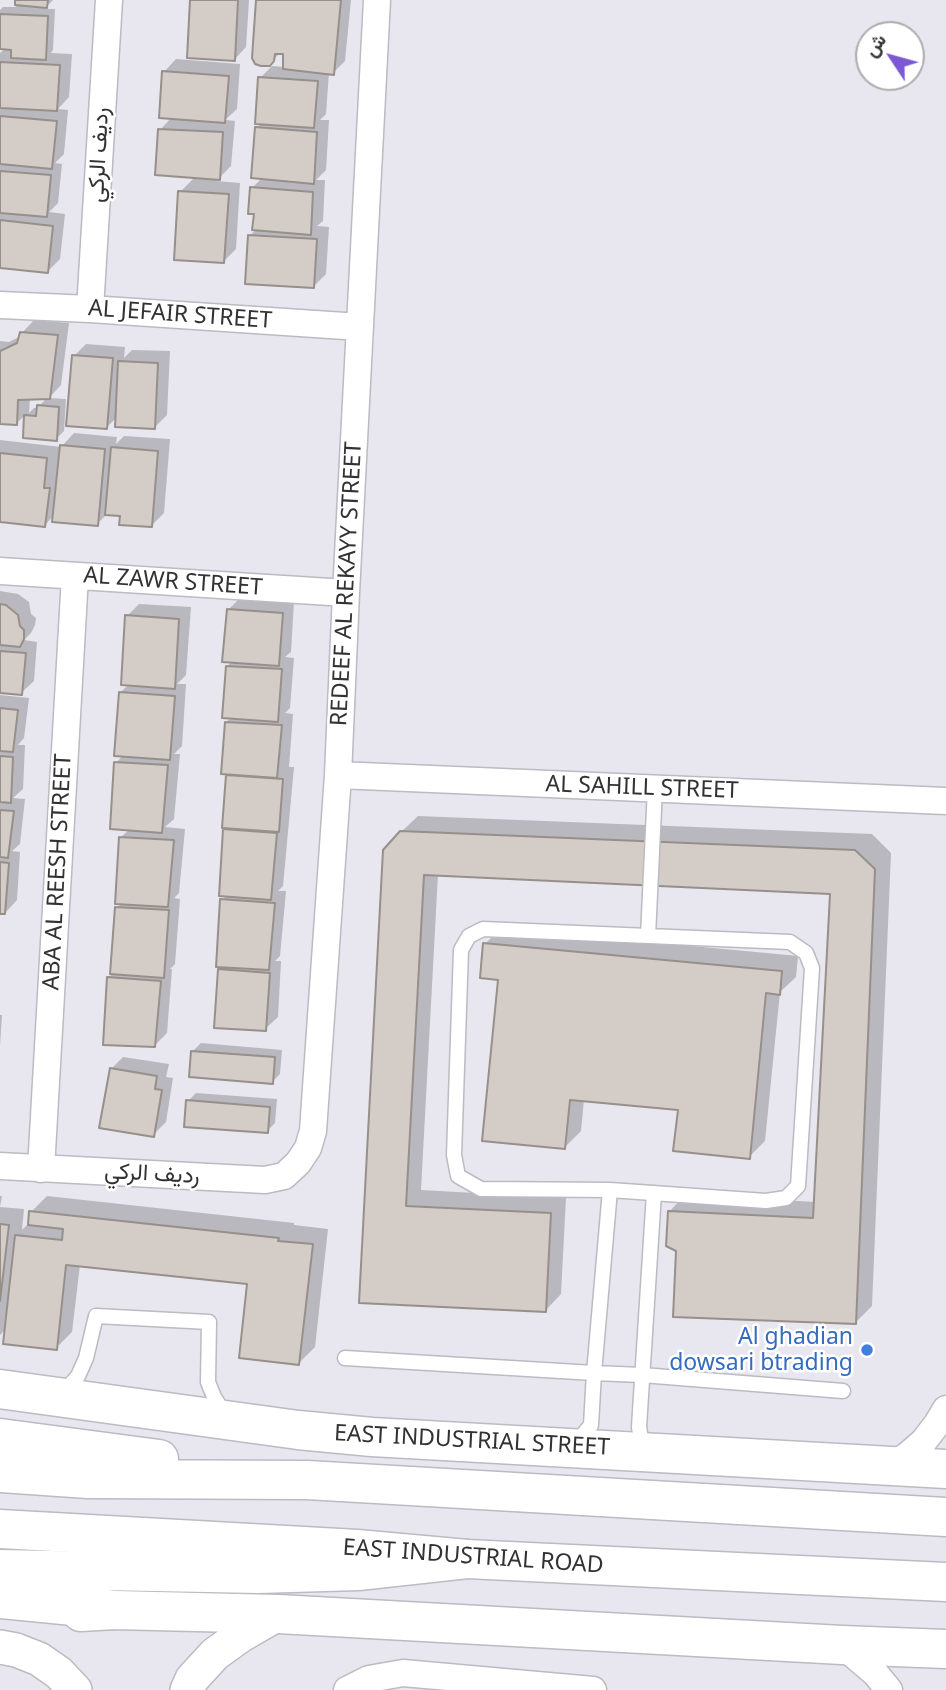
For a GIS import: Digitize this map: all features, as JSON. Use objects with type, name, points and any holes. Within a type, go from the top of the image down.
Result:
[{"type":"main road","name":"EAST INDUSTRIAL STREET","points":[[0,1389],[298,1430],[372,1437],[946,1469]]},
{"type":"main road","points":[[0,1438],[307,1480]]},
{"type":"main road","points":[[0,1473],[88,1479],[307,1480],[946,1517]]},
{"type":"main road","name":"EAST INDUSTRIAL ROAD","points":[[0,1529],[357,1549],[467,1559],[946,1582]]},
{"type":"main road","points":[[0,1569],[258,1574],[358,1571],[467,1559]]},
{"type":"main road","points":[[0,1599],[114,1610],[278,1614],[946,1649]]},
{"type":"main road","points":[[0,1618],[114,1610]]},
{"type":"street","name":"رديف الركي","points":[[90,309],[109,0]]},
{"type":"street","name":"REDEEF AL REKAYY STREET","points":[[338,775],[377,0]]},
{"type":"street","name":"AL JEFAIR STREET","points":[[0,305],[360,327]]},
{"type":"street","name":"AL ZAWR STREET","points":[[0,571],[346,593]]},
{"type":"street","name":"ABA AL REESH STREET","points":[[41,1169],[75,576]]},
{"type":"street","name":"رديف الركي","points":[[0,1166],[265,1180],[284,1176],[298,1163],[308,1149],[313,1131],[338,775]]},
{"type":"street","name":"AL SAHILL STREET","points":[[338,775],[946,801]]},
{"type":"street","points":[[890,1466],[924,1441],[946,1409]]},
{"type":"street","points":[[187,1690],[192,1679],[215,1654],[278,1614]]},
{"type":"street","points":[[842,1645],[875,1673],[889,1690]]},
{"type":"street","points":[[0,1647],[39,1659],[59,1673],[75,1690]]},
{"type":"street","points":[[347,1690],[369,1679],[402,1673],[593,1690]]},
{"type":"lane","points":[[648,936],[656,789]]},
{"type":"lane","points":[[483,929],[648,936],[790,942],[806,953],[812,968],[798,1186],[786,1198],[766,1202],[610,1190],[481,1189],[458,1175],[454,1155],[461,950],[470,936],[483,929]]},
{"type":"lane","points":[[569,1447],[591,1425],[610,1190]]},
{"type":"lane","points":[[653,1452],[641,1438],[639,1427],[654,1193]]},
{"type":"lane","points":[[59,1397],[78,1376],[86,1358],[96,1315],[209,1322],[208,1382],[228,1420]]},
{"type":"lane","points":[[345,1358],[642,1375],[843,1391]]},
{"type":"building","points":[[15,0],[48,0],[47,8],[15,5]]},
{"type":"building","points":[[190,0],[238,0],[235,61],[187,58]]},
{"type":"building","points":[[256,0],[341,0],[334,75],[283,69],[283,54],[275,54],[270,66],[255,64],[252,58]]},
{"type":"building","points":[[0,14],[48,16],[46,60],[11,58],[11,50],[0,49]]},
{"type":"building","points":[[0,62],[60,65],[57,111],[0,108]]},
{"type":"building","points":[[162,71],[229,76],[225,123],[159,118]]},
{"type":"building","points":[[258,77],[318,81],[314,128],[255,124]]},
{"type":"building","points":[[0,116],[57,121],[52,169],[0,164]]},
{"type":"building","points":[[255,127],[317,132],[314,184],[251,178]]},
{"type":"building","points":[[158,129],[223,132],[220,180],[155,175]]},
{"type":"building","points":[[0,171],[51,175],[47,217],[0,213]]},
{"type":"building","points":[[250,187],[313,192],[311,235],[252,230],[254,214],[248,214]]},
{"type":"building","points":[[178,191],[229,194],[224,263],[174,260]]},
{"type":"building","points":[[0,220],[53,226],[48,273],[0,268]]},
{"type":"building","points":[[248,235],[317,239],[314,288],[245,284]]},
{"type":"building","points":[[20,332],[58,335],[50,399],[18,400],[17,425],[0,424],[0,351],[17,343]]},
{"type":"building","points":[[72,355],[113,358],[107,429],[66,426]]},
{"type":"building","points":[[118,361],[158,363],[155,429],[115,427]]},
{"type":"building","points":[[37,405],[59,407],[57,441],[23,438],[24,415],[36,416]]},
{"type":"building","points":[[60,445],[105,449],[98,526],[52,522]]},
{"type":"building","points":[[111,447],[158,451],[152,527],[119,525],[120,516],[105,515]]},
{"type":"building","points":[[0,453],[47,458],[44,488],[50,488],[45,527],[0,522]]},
{"type":"building","points":[[0,604],[6,605],[18,615],[20,626],[24,630],[20,647],[0,645]]},
{"type":"building","points":[[227,609],[283,613],[279,666],[222,662]]},
{"type":"building","points":[[125,615],[179,619],[175,689],[121,685]]},
{"type":"building","points":[[0,651],[26,653],[22,695],[0,693]]},
{"type":"building","points":[[226,666],[282,669],[278,722],[222,718]]},
{"type":"building","points":[[119,692],[175,696],[170,760],[114,756]]},
{"type":"building","points":[[0,708],[18,710],[13,752],[0,751]]},
{"type":"building","points":[[225,722],[282,725],[277,778],[221,774]]},
{"type":"building","points":[[0,756],[13,757],[11,803],[0,802]]},
{"type":"building","points":[[114,762],[168,765],[162,833],[110,829]]},
{"type":"building","points":[[226,775],[283,779],[279,832],[222,828]]},
{"type":"building","points":[[0,810],[14,811],[8,858],[0,857]]},
{"type":"building","points":[[223,829],[277,833],[271,900],[219,896]]},
{"type":"building","points":[[400,831],[855,850],[875,869],[856,1324],[673,1317],[676,1251],[666,1246],[668,1211],[813,1218],[830,894],[424,875],[406,1206],[551,1213],[546,1312],[359,1303],[383,850]]},
{"type":"building","points":[[119,837],[174,840],[168,907],[115,904]]},
{"type":"building","points":[[0,862],[9,863],[5,914],[0,914]]},
{"type":"building","points":[[220,899],[275,903],[269,970],[216,967]]},
{"type":"building","points":[[115,907],[169,910],[164,978],[110,974]]},
{"type":"building","points":[[483,943],[782,971],[780,995],[766,993],[750,1159],[673,1151],[678,1110],[570,1100],[565,1149],[482,1141],[498,980],[480,978]]},
{"type":"building","points":[[218,969],[270,973],[266,1031],[214,1028]]},
{"type":"building","points":[[107,977],[161,981],[155,1047],[103,1045]]},
{"type":"building","points":[[191,1051],[275,1057],[273,1084],[189,1077]]},
{"type":"building","points":[[110,1068],[157,1076],[155,1089],[162,1090],[154,1137],[99,1128]]},
{"type":"building","points":[[186,1100],[270,1107],[268,1133],[184,1127]]},
{"type":"building","points":[[29,1211],[313,1244],[299,1365],[239,1358],[247,1284],[66,1265],[57,1350],[3,1344],[15,1235],[62,1240],[63,1229],[28,1225]]},
{"type":"building","points":[[0,1224],[9,1225],[0,1301]]},
{"type":"place","name":"Al ghadian dowsari btrading","points":[[867,1350]]}]
